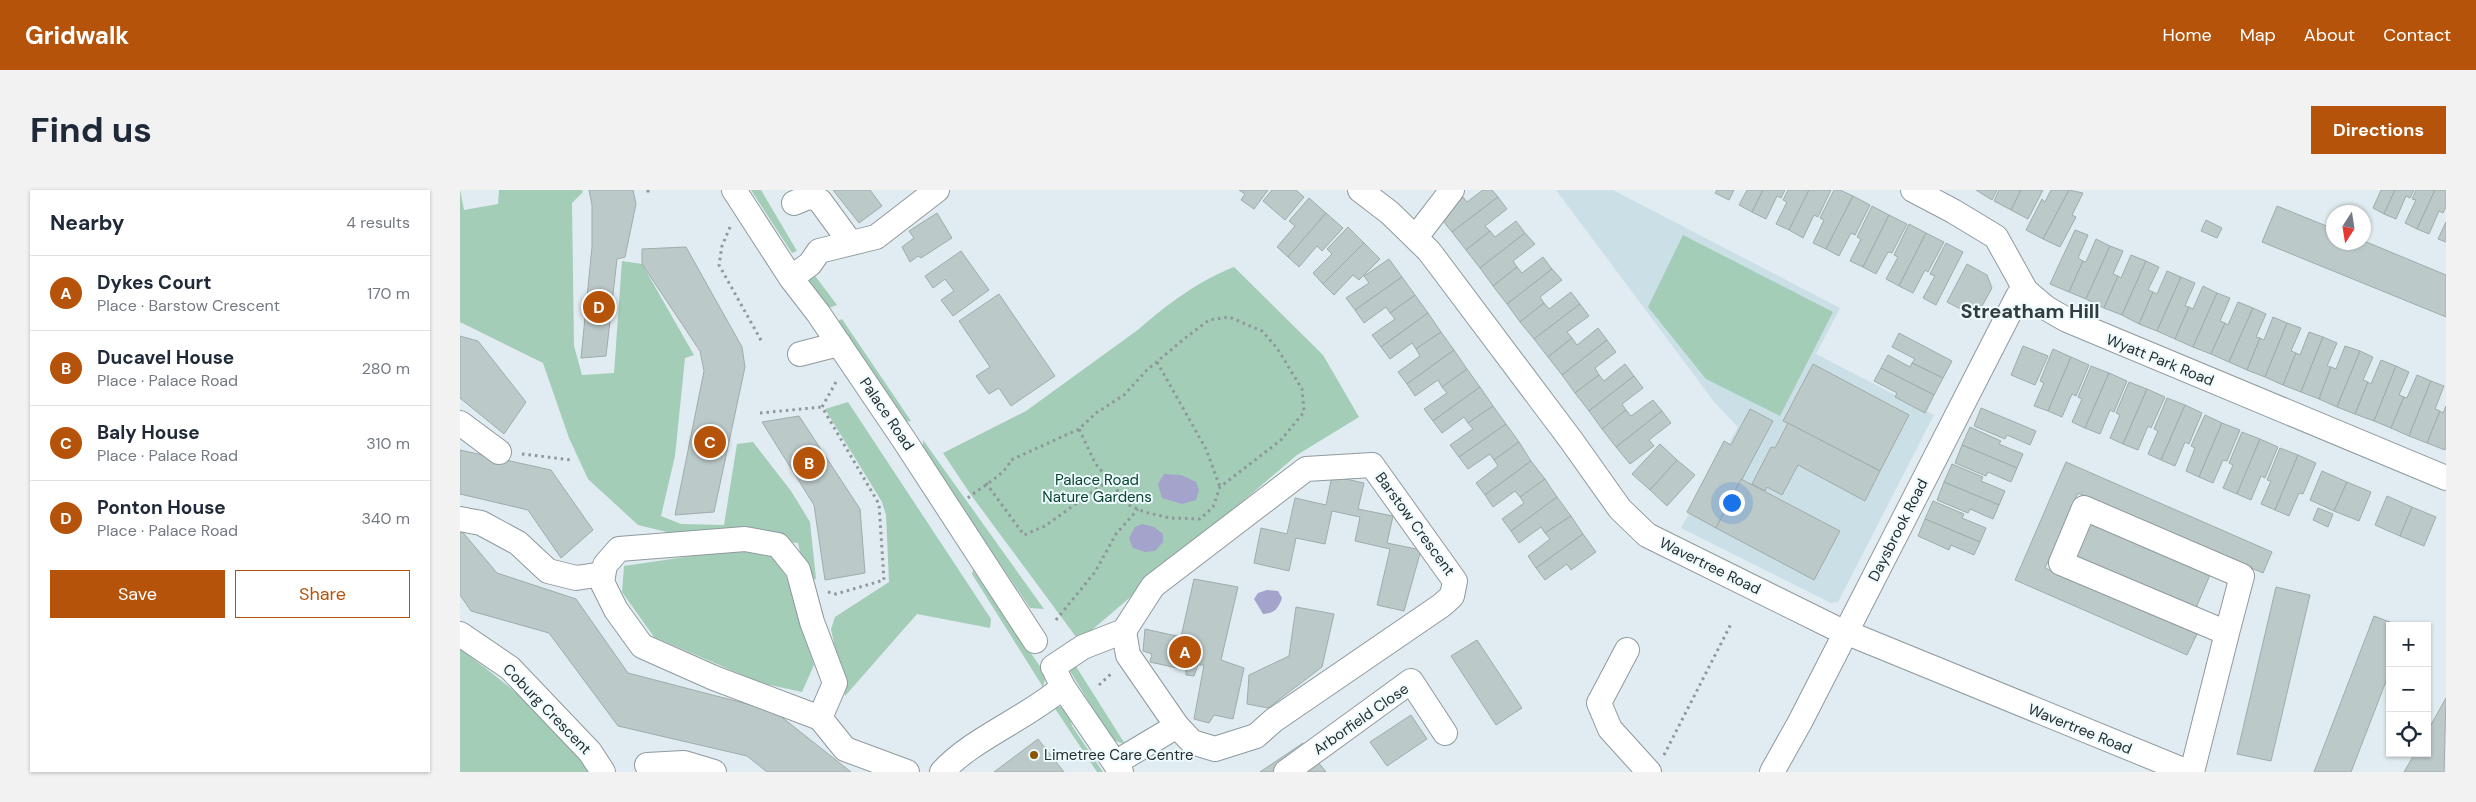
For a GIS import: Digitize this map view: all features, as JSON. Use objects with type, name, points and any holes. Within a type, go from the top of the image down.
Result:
[{"type":"street","name":"Palace Road","points":[[734,190],[791,278],[839,344],[1118,767]]},
{"type":"street","points":[[791,278],[810,264],[819,251],[876,237],[937,190]]},
{"type":"street","name":"Wavertree Road","points":[[1360,190],[1390,212],[1429,251],[1632,523],[1664,544],[1845,632],[2188,772]]},
{"type":"street","points":[[1416,237],[1452,190]]},
{"type":"street","name":"Wyatt Park Road","points":[[1913,190],[1996,237],[2026,291],[2046,308],[2102,336],[2446,478]]},
{"type":"street","points":[[794,203],[811,196],[820,201],[850,242]]},
{"type":"street","name":"Daysbrook Road","points":[[1772,772],[2018,296],[2026,291]]},
{"type":"street","points":[[800,354],[839,344]]},
{"type":"street","points":[[460,423],[499,452]]},
{"type":"street","name":"Barstow Crescent","points":[[1372,465],[1456,581],[1452,596],[1442,605],[1274,720],[1256,736],[1215,749],[1192,742],[1177,726],[1128,656],[1124,631],[1153,586],[1306,469],[1372,465]]},
{"type":"street","points":[[2192,772],[2228,633],[2242,576],[2084,508],[2061,563],[2228,633]]},
{"type":"street","points":[[460,519],[481,523],[518,543],[548,571],[576,578],[603,574]]},
{"type":"street","points":[[820,718],[835,683],[812,622],[798,570],[778,545],[745,539],[619,549],[605,565],[602,582],[616,610],[642,646],[714,678],[820,718],[845,749],[907,772]]},
{"type":"street","points":[[942,772],[952,761],[971,747],[1045,702],[1049,662],[1124,631]]},
{"type":"street","name":"Coburg Crescent","points":[[460,634],[510,668],[590,752],[604,772]]},
{"type":"street","points":[[1627,650],[1599,703],[1610,729],[1654,768]]},
{"type":"street","name":"Arborfield Close","points":[[1286,772],[1411,681],[1445,733]]},
{"type":"street","points":[[1118,767],[1177,726]]},
{"type":"street","points":[[647,765],[684,763],[714,772]]},
{"type":"path","points":[[731,224],[722,246],[719,265],[762,342]]},
{"type":"path","points":[[967,498],[1008,467],[1012,460],[1079,429],[1096,413],[1124,394],[1157,362],[1209,320],[1229,317],[1262,331],[1277,348],[1302,389],[1304,412],[1281,440],[1220,487],[1213,506],[1200,519],[1170,518],[1129,505],[1096,463],[1079,429]]},
{"type":"path","points":[[1157,362],[1206,449],[1220,487]]},
{"type":"path","points":[[822,407],[838,379]]},
{"type":"path","points":[[760,412],[822,407]]},
{"type":"path","points":[[802,586],[836,594],[884,580],[879,504],[822,407]]},
{"type":"path","points":[[499,452],[572,460]]},
{"type":"path","points":[[986,483],[1024,535],[1045,526],[1109,480]]},
{"type":"path","points":[[1056,620],[1058,615],[1068,606],[1095,572],[1116,534],[1138,509]]},
{"type":"path","points":[[1654,768],[1732,622]]},
{"type":"shaded area","points":[[1556,190],[1613,190],[1840,308],[1816,354],[1934,415],[1838,602],[1831,603],[1681,528],[1738,427],[1715,403]]},
{"type":"green space","points":[[460,190],[464,210],[498,204],[499,190],[582,190],[583,192],[572,203],[574,346],[582,375],[614,373],[622,261],[642,264],[694,355],[685,358],[675,456],[661,516],[681,524],[724,525],[737,444],[753,442],[791,491],[810,522],[816,579],[806,581],[798,543],[723,534],[671,533],[638,525],[588,479],[569,438],[543,363],[460,322]]},
{"type":"green space","points":[[751,190],[761,190],[797,251],[792,253]]},
{"type":"green space","points":[[1683,235],[1833,312],[1780,416],[1706,379],[1648,307]]},
{"type":"green space","name":"Palace Road Nature Gardens","points":[[1234,267],[1323,355],[1359,417],[1297,455],[1079,641],[971,495],[943,453],[1026,411],[1184,294],[1221,272]]},
{"type":"green space","points":[[813,273],[837,305],[829,308],[809,280]]},
{"type":"green space","points":[[842,319],[911,421],[904,422],[838,321]]},
{"type":"green space","points":[[848,402],[991,619],[990,628],[917,614],[845,696],[831,629],[835,617],[889,582],[886,515],[882,502],[825,409]]},
{"type":"green space","points":[[923,440],[1044,609],[1030,608],[923,449]]},
{"type":"green space","points":[[746,548],[772,555],[786,576],[814,665],[802,692],[761,683],[654,637],[622,592],[624,566]]},
{"type":"green space","points":[[973,570],[1046,675],[1043,687],[972,574]]},
{"type":"green space","points":[[460,649],[531,705],[564,737],[591,772],[460,772]]},
{"type":"green space","points":[[1072,660],[1125,744],[1112,740],[1067,666]]},
{"type":"green space","points":[[1054,707],[1067,707],[1072,726],[1103,772],[1097,772]]},
{"type":"water","points":[[1164,474],[1181,475],[1196,482],[1199,490],[1196,500],[1182,504],[1162,498],[1158,484]]},
{"type":"water","points":[[1142,524],[1154,527],[1163,534],[1163,542],[1155,551],[1145,552],[1133,548],[1129,538],[1135,527]]},
{"type":"water","points":[[1267,590],[1278,591],[1282,598],[1275,610],[1263,614],[1254,599],[1258,593]]},
{"type":"building","points":[[589,190],[633,190],[636,204],[625,257],[617,259],[606,356],[581,358],[592,247],[592,205]]},
{"type":"building","points":[[833,190],[870,190],[882,206],[859,223]]},
{"type":"building","points":[[1239,190],[1268,190],[1254,209],[1241,200],[1245,194]]},
{"type":"building","points":[[1272,190],[1296,190],[1304,197],[1285,220],[1263,201]]},
{"type":"building","points":[[1483,190],[1492,190],[1498,197],[1452,232],[1438,215],[1463,197],[1467,202]]},
{"type":"building","points":[[1717,190],[1734,190],[1729,200],[1715,193]]},
{"type":"building","points":[[1747,190],[1763,190],[1752,212],[1739,205]]},
{"type":"building","points":[[1763,190],[1785,190],[1781,198],[1777,196],[1766,219],[1752,212]]},
{"type":"building","points":[[1788,190],[1809,190],[1789,230],[1776,224],[1787,202],[1783,200]]},
{"type":"building","points":[[1809,190],[1831,190],[1818,217],[1814,215],[1803,238],[1789,230]]},
{"type":"building","points":[[1834,190],[1840,190],[1853,196],[1826,249],[1813,243],[1824,220],[1820,218]]},
{"type":"building","points":[[1976,190],[1997,190],[1992,200]]},
{"type":"building","points":[[1999,190],[2021,190],[2011,210],[1994,201]]},
{"type":"building","points":[[2021,190],[2043,190],[2028,219],[2011,210]]},
{"type":"building","points":[[2051,190],[2069,190],[2043,239],[2026,230],[2042,199],[2045,202]]},
{"type":"building","points":[[2069,190],[2083,193],[2072,215],[2076,217],[2060,247],[2043,239]]},
{"type":"building","points":[[2381,190],[2395,190],[2384,214],[2373,208]]},
{"type":"building","points":[[2395,190],[2414,190],[2410,198],[2406,196],[2396,219],[2384,214]]},
{"type":"building","points":[[2416,190],[2435,190],[2417,229],[2405,223],[2416,200],[2412,199]]},
{"type":"building","points":[[2435,190],[2446,190],[2446,207],[2443,213],[2439,211],[2429,234],[2417,229]]},
{"type":"building","points":[[1853,196],[1870,205],[1855,235],[1851,233],[1839,256],[1826,249]]},
{"type":"building","points":[[1498,197],[1507,209],[1485,226],[1490,231],[1466,250],[1452,232]]},
{"type":"building","points":[[1309,198],[1326,213],[1288,257],[1277,247],[1295,226],[1289,221]]},
{"type":"building","points":[[1872,206],[1889,215],[1863,267],[1850,261],[1861,239],[1857,237]]},
{"type":"building","points":[[2277,206],[2326,226],[2326,250],[2371,250],[2371,244],[2446,275],[2446,317],[2262,242]]},
{"type":"building","points":[[937,213],[952,238],[921,258],[918,256],[910,262],[902,247],[914,238],[909,231]]},
{"type":"building","points":[[1326,213],[1343,228],[1322,251],[1317,246],[1299,267],[1288,257]]},
{"type":"building","points":[[1889,215],[1907,224],[1892,253],[1888,252],[1876,274],[1863,267]]},
{"type":"building","points":[[2206,220],[2222,228],[2217,238],[2201,231]]},
{"type":"building","points":[[1516,221],[1525,233],[1480,268],[1466,250],[1490,231],[1495,237]]},
{"type":"building","points":[[2446,222],[2446,242],[2438,239]]},
{"type":"building","points":[[1909,224],[1926,233],[1899,286],[1886,279],[1898,257],[1894,255]]},
{"type":"building","points":[[1348,227],[1364,243],[1323,284],[1313,273],[1332,254],[1327,249]]},
{"type":"building","points":[[2075,230],[2088,235],[2078,258],[2083,261],[2069,292],[2050,284]]},
{"type":"building","points":[[1525,233],[1535,244],[1513,261],[1517,267],[1493,286],[1480,268]]},
{"type":"building","points":[[1926,233],[1944,242],[1928,272],[1925,270],[1913,293],[1899,286]]},
{"type":"building","points":[[2096,239],[2110,246],[2086,299],[2069,292],[2083,261],[2086,262]]},
{"type":"building","points":[[1364,243],[1380,259],[1359,280],[1353,275],[1334,295],[1323,284]]},
{"type":"building","points":[[1946,243],[1963,252],[1936,305],[1923,298],[1935,276],[1930,274]]},
{"type":"building","points":[[2110,246],[2123,251],[2113,274],[2118,276],[2104,308],[2086,299]]},
{"type":"building","points":[[686,247],[742,347],[745,367],[714,512],[675,515],[704,371],[700,351],[642,264],[642,249]]},
{"type":"building","points":[[961,251],[989,290],[953,316],[941,300],[954,291],[945,279],[933,288],[925,276]]},
{"type":"building","points":[[2131,255],[2146,261],[2122,315],[2104,308],[2118,276],[2121,278]]},
{"type":"building","points":[[1543,257],[1552,269],[1507,304],[1493,286],[1517,267],[1522,273]]},
{"type":"building","points":[[1389,259],[1402,277],[1355,310],[1346,298],[1369,283],[1364,276]]},
{"type":"building","points":[[2146,261],[2159,267],[2148,290],[2153,292],[2139,324],[2122,315]]},
{"type":"building","points":[[1967,264],[1987,275],[1992,288],[1976,317],[1947,302]]},
{"type":"building","points":[[1552,269],[1562,280],[1540,297],[1544,303],[1520,322],[1507,304]]},
{"type":"building","points":[[2167,271],[2181,277],[2157,331],[2139,324],[2153,292],[2157,294]]},
{"type":"building","points":[[1402,277],[1415,295],[1390,313],[1386,307],[1364,323],[1355,310]]},
{"type":"building","points":[[2181,277],[2195,283],[2185,306],[2189,307],[2175,339],[2157,331]]},
{"type":"building","points":[[2203,286],[2217,293],[2193,347],[2175,339],[2189,307],[2193,309]]},
{"type":"building","points":[[1571,292],[1580,304],[1534,339],[1520,322],[1544,303],[1549,309]]},
{"type":"building","points":[[2217,293],[2230,298],[2220,321],[2225,323],[2211,354],[2193,347]]},
{"type":"building","points":[[999,294],[1055,376],[1011,406],[999,388],[989,394],[976,376],[990,367],[959,321]]},
{"type":"building","points":[[1415,295],[1428,313],[1381,347],[1372,335],[1395,319],[1390,313]]},
{"type":"building","points":[[2238,302],[2253,308],[2229,362],[2211,354],[2225,323],[2228,325]]},
{"type":"building","points":[[1580,304],[1589,316],[1567,332],[1572,338],[1548,357],[1534,339]]},
{"type":"building","points":[[2253,308],[2266,314],[2256,337],[2260,338],[2247,370],[2229,362]]},
{"type":"building","points":[[1428,313],[1441,332],[1416,349],[1412,343],[1390,359],[1381,347]]},
{"type":"building","points":[[2273,317],[2287,323],[2265,377],[2247,370],[2260,338],[2264,340]]},
{"type":"building","points":[[2287,323],[2301,328],[2291,351],[2296,353],[2283,385],[2265,377]]},
{"type":"building","points":[[1598,328],[1607,340],[1562,375],[1548,357],[1572,338],[1577,345]]},
{"type":"building","points":[[1441,332],[1454,350],[1407,384],[1398,372],[1420,356],[1416,349]]},
{"type":"building","points":[[2309,332],[2323,337],[2301,392],[2283,385],[2296,353],[2300,355]]},
{"type":"building","points":[[1899,333],[1952,361],[1943,378],[1912,363],[1915,359],[1892,347]]},
{"type":"building","points":[[460,336],[478,341],[526,402],[504,434],[460,398]]},
{"type":"building","points":[[2323,337],[2337,343],[2327,366],[2331,367],[2319,399],[2301,392]]},
{"type":"building","points":[[1607,340],[1616,352],[1595,368],[1599,375],[1575,393],[1562,375]]},
{"type":"building","points":[[2023,346],[2048,356],[2035,385],[2011,375]]},
{"type":"building","points":[[2345,346],[2360,351],[2337,407],[2319,399],[2331,367],[2336,369]]},
{"type":"building","points":[[2053,349],[2071,357],[2048,411],[2034,406],[2044,383],[2040,381]]},
{"type":"building","points":[[1454,350],[1467,369],[1442,387],[1438,380],[1415,396],[1407,384]]},
{"type":"building","points":[[2360,351],[2373,357],[2363,380],[2368,382],[2355,414],[2337,407]]},
{"type":"building","points":[[1888,355],[1910,367],[1912,363],[1943,378],[1934,395],[1881,368]]},
{"type":"building","points":[[2071,357],[2089,365],[2076,396],[2072,394],[2062,417],[2048,411]]},
{"type":"building","points":[[2381,360],[2396,366],[2374,421],[2355,414],[2368,382],[2371,384]]},
{"type":"building","points":[[1625,364],[1634,376],[1589,411],[1575,393],[1599,375],[1604,381]]},
{"type":"building","points":[[1813,364],[1909,415],[1880,471],[1783,421]]},
{"type":"building","points":[[2091,366],[2109,373],[2085,428],[2072,422],[2082,399],[2078,397]]},
{"type":"building","points":[[2396,366],[2409,372],[2399,395],[2404,397],[2391,428],[2374,421]]},
{"type":"building","points":[[1881,368],[1934,395],[1925,413],[1895,397],[1897,393],[1874,381]]},
{"type":"building","points":[[1467,369],[1480,387],[1433,421],[1424,409],[1447,393],[1442,387]]},
{"type":"building","points":[[2109,373],[2127,381],[2114,412],[2110,410],[2100,434],[2085,428]]},
{"type":"building","points":[[2417,375],[2431,381],[2409,436],[2391,428],[2404,397],[2407,398]]},
{"type":"building","points":[[1634,376],[1643,388],[1622,404],[1626,410],[1602,429],[1589,411]]},
{"type":"building","points":[[2431,381],[2444,386],[2435,409],[2440,411],[2427,443],[2409,436]]},
{"type":"building","points":[[2129,382],[2147,389],[2123,444],[2110,438],[2120,415],[2116,413]]},
{"type":"building","points":[[1480,387],[1493,406],[1468,423],[1464,417],[1442,433],[1433,421]]},
{"type":"building","points":[[2147,389],[2165,397],[2151,428],[2148,426],[2138,450],[2123,444]]},
{"type":"building","points":[[2167,398],[2185,405],[2161,460],[2148,454],[2158,431],[2154,429]]},
{"type":"building","points":[[1653,400],[1662,411],[1616,447],[1602,429],[1626,410],[1631,416]]},
{"type":"building","points":[[2185,405],[2202,413],[2189,444],[2185,442],[2175,466],[2161,460]]},
{"type":"building","points":[[1493,406],[1506,424],[1459,457],[1450,445],[1473,429],[1468,423]]},
{"type":"building","points":[[2446,406],[2445,450],[2427,443],[2440,411],[2443,413]]},
{"type":"building","points":[[1981,408],[2036,431],[2030,445],[2007,435],[2005,439],[1974,426]]},
{"type":"building","points":[[1750,409],[1773,421],[1716,528],[1687,512],[1724,441],[1731,445]]},
{"type":"building","points":[[1662,411],[1671,423],[1649,440],[1654,446],[1630,464],[1616,447]]},
{"type":"building","points":[[2205,415],[2222,423],[2199,477],[2186,471],[2195,448],[2191,446]]},
{"type":"building","points":[[799,416],[860,509],[865,573],[825,580],[814,505],[762,422]]},
{"type":"building","points":[[1788,423],[1880,471],[1865,501],[1798,465],[1782,495],[1767,487],[1765,491],[1752,484],[1771,447],[1775,448]]},
{"type":"building","points":[[2222,423],[2240,430],[2227,461],[2223,460],[2213,483],[2199,477]]},
{"type":"building","points":[[1506,424],[1519,442],[1494,460],[1490,454],[1468,469],[1459,457]]},
{"type":"building","points":[[1970,427],[2001,441],[1999,444],[2023,454],[2017,468],[1962,445]]},
{"type":"building","points":[[2242,432],[2260,439],[2237,494],[2223,488],[2233,465],[2229,463]]},
{"type":"building","points":[[2260,439],[2278,447],[2265,478],[2261,476],[2251,500],[2237,494]]},
{"type":"building","points":[[1519,442],[1531,461],[1485,495],[1476,483],[1498,466],[1494,460]]},
{"type":"building","points":[[1660,444],[1677,460],[1650,490],[1632,474]]},
{"type":"building","points":[[1962,445],[2017,468],[2011,482],[1988,472],[1986,476],[1955,463]]},
{"type":"building","points":[[2280,448],[2298,455],[2275,510],[2261,504],[2271,481],[2267,480]]},
{"type":"building","points":[[460,450],[551,470],[593,530],[561,558],[528,510],[460,494]]},
{"type":"building","points":[[2298,455],[2316,463],[2303,494],[2299,493],[2289,516],[2275,510]]},
{"type":"building","points":[[1677,460],[1695,475],[1667,506],[1650,490]]},
{"type":"building","points":[[1531,461],[1545,479],[1520,497],[1515,491],[1493,507],[1485,495]]},
{"type":"building","points":[[2066,462],[2272,552],[2263,573],[2078,493],[2045,568],[2197,634],[2187,655],[2015,580]]},
{"type":"building","points":[[1952,464],[1983,477],[1981,481],[2005,491],[1999,505],[1944,482]]},
{"type":"building","points":[[2322,471],[2347,482],[2334,511],[2310,500]]},
{"type":"building","points":[[1332,476],[1364,483],[1358,509],[1393,516],[1387,543],[1421,550],[1404,611],[1377,605],[1390,549],[1355,541],[1360,517],[1332,511],[1325,544],[1296,538],[1289,571],[1254,563],[1261,528],[1287,534],[1295,498],[1326,505]]},
{"type":"building","points":[[1545,479],[1557,497],[1511,531],[1502,519],[1524,503],[1520,497]]},
{"type":"building","points":[[1741,479],[1840,531],[1814,580],[1716,528]]},
{"type":"building","points":[[1944,482],[1999,505],[1993,519],[1970,509],[1968,513],[1937,500]]},
{"type":"building","points":[[2347,482],[2371,492],[2359,521],[2334,511]]},
{"type":"building","points":[[2387,496],[2412,507],[2400,536],[2375,525]]},
{"type":"building","points":[[1557,497],[1571,516],[1545,533],[1541,527],[1519,543],[1511,531]]},
{"type":"building","points":[[1933,501],[1964,514],[1962,518],[1986,528],[1980,542],[1925,519]]},
{"type":"building","points":[[2412,507],[2436,517],[2424,546],[2400,536]]},
{"type":"building","points":[[2318,508],[2333,514],[2328,527],[2313,520]]},
{"type":"building","points":[[1571,516],[1583,534],[1536,568],[1528,556],[1550,539],[1545,533]]},
{"type":"building","points":[[1925,519],[1980,542],[1974,555],[1951,545],[1949,550],[1918,536]]},
{"type":"building","points":[[2087,522],[2210,575],[2196,608],[2073,555]]},
{"type":"building","points":[[460,529],[497,573],[576,599],[628,673],[774,711],[851,772],[767,772],[747,756],[618,726],[549,633],[471,611],[460,595]]},
{"type":"building","points":[[1583,534],[1596,552],[1571,570],[1567,564],[1545,580],[1536,568]]},
{"type":"building","points":[[1194,579],[1238,587],[1221,660],[1244,668],[1233,719],[1214,715],[1209,723],[1194,719],[1204,665],[1198,665],[1194,676],[1186,675],[1186,670],[1150,662],[1152,654],[1143,651],[1145,629],[1181,637]]},
{"type":"building","points":[[2276,587],[2310,595],[2271,761],[2237,754]]},
{"type":"building","points":[[1296,607],[1334,614],[1322,667],[1268,708],[1247,704],[1249,675],[1289,656]]},
{"type":"building","points":[[2374,616],[2390,622],[2386,622],[2386,681],[2351,772],[2314,772]]},
{"type":"building","points":[[1477,640],[1522,708],[1496,725],[1451,656]]},
{"type":"building","points":[[2446,698],[2444,772],[2404,772],[2413,757],[2431,757],[2431,725]]},
{"type":"building","points":[[1411,715],[1427,739],[1387,766],[1370,742]]},
{"type":"building","name":"Limetree Care Centre","points":[[1038,739],[1064,772],[994,772]]},
{"type":"building","points":[[1303,743],[1326,772],[1260,772]]},
{"type":"place","name":"Ponton House","points":[[599,307]]},
{"type":"place","name":"Baly House","points":[[710,442]]},
{"type":"place","name":"Ducavel House","points":[[809,463]]},
{"type":"place","name":"Dykes Court","points":[[1185,652]]},
{"type":"place","name":"Limetree Care Centre","points":[[1034,755]]},
{"type":"district","name":"Streatham Hill","points":[[2030,311]]}]
